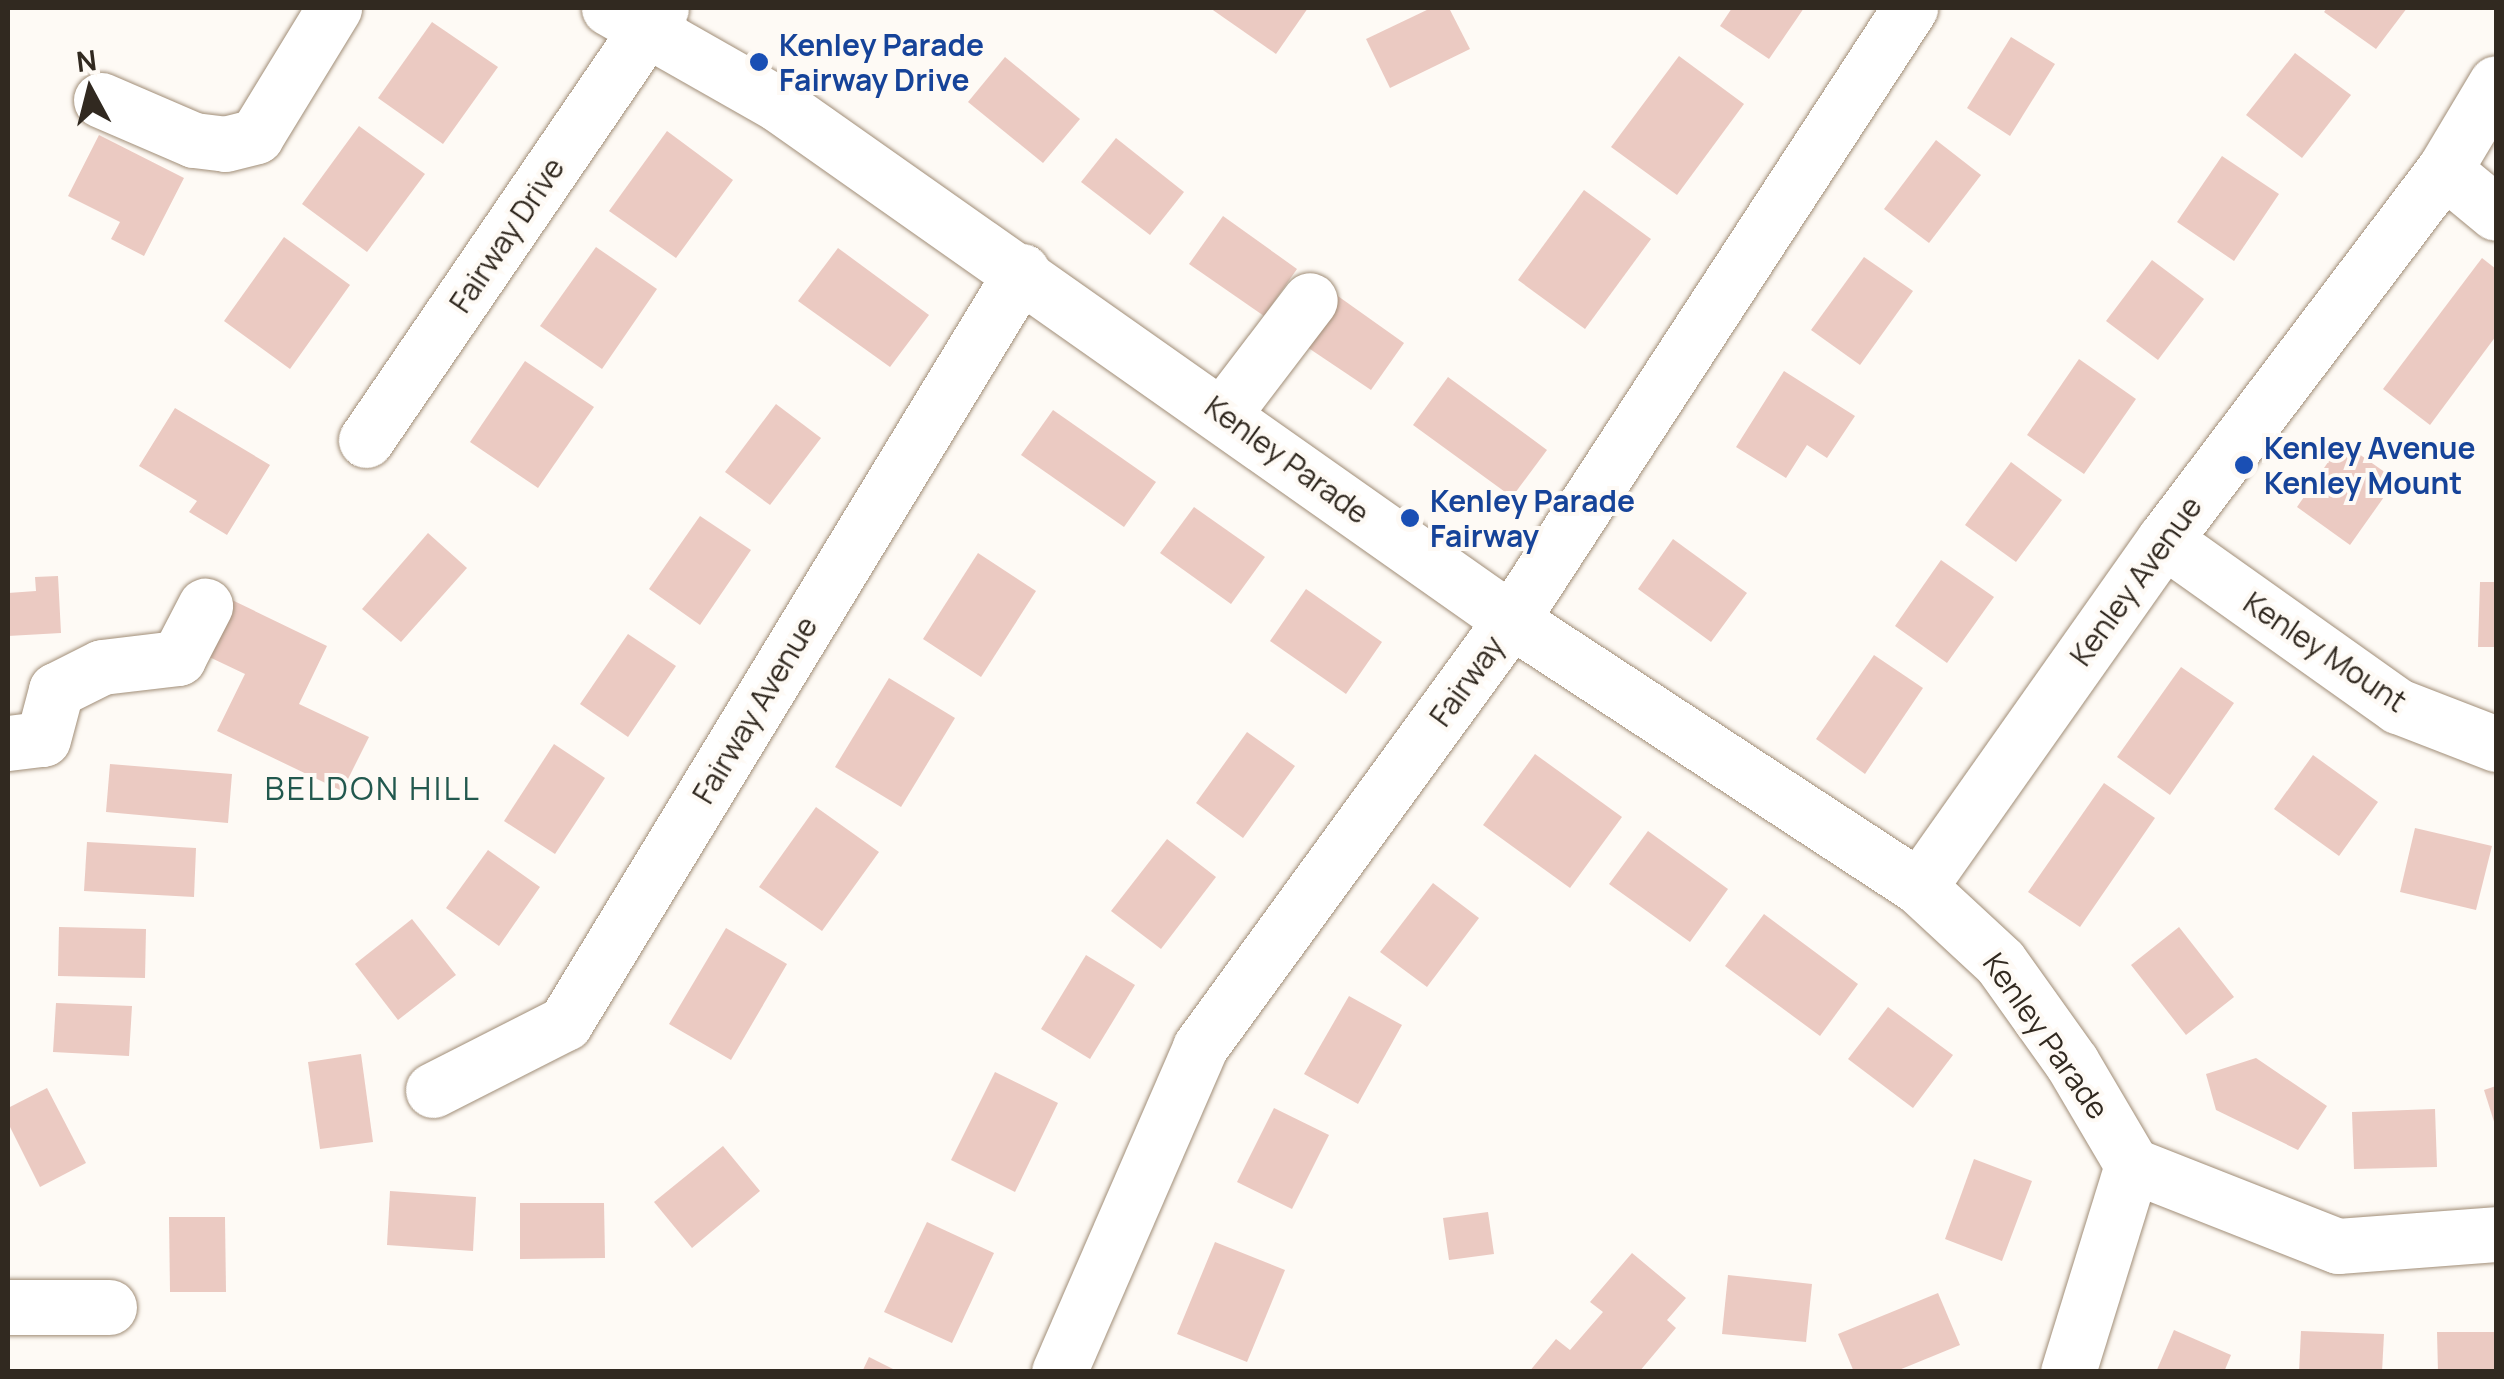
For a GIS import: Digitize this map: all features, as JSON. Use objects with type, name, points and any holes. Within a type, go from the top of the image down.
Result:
[{"type":"street","points":[[100,100],[194,140],[224,144],[256,136],[334,8]]},
{"type":"street","name":"Fairway","points":[[1059,1372],[1200,1048],[1512,620],[1910,8]]},
{"type":"street","name":"Kenley Parade","points":[[639,14],[1022,271],[1512,620],[1919,888],[2000,962],[2072,1062],[2132,1165]]},
{"type":"street","name":"Fairway Drive","points":[[366,440],[639,14]]},
{"type":"street","name":"Kenley Avenue","points":[[1919,888],[2164,540],[2444,170],[2496,83]]},
{"type":"street","points":[[2444,170],[2496,213]]},
{"type":"street","name":"Fairway Avenue","points":[[433,1090],[565,1023],[1022,271]]},
{"type":"street","points":[[1223,414],[1310,300]]},
{"type":"street","name":"Kenley Mount","points":[[2164,540],[2398,706],[2496,744]]},
{"type":"street","points":[[8,744],[43,739],[56,690],[102,667],[178,658],[205,606]]},
{"type":"street","points":[[2068,1372],[2132,1165],[2338,1246],[2496,1234]]},
{"type":"street","points":[[8,1306],[109,1307]]},
{"type":"building","points":[[1210,8],[1308,8],[1276,54]]},
{"type":"building","points":[[1431,8],[1449,8],[1470,49],[1390,88],[1366,39]]},
{"type":"building","points":[[1732,8],[1804,8],[1769,59],[1720,26]]},
{"type":"building","points":[[2327,8],[2407,8],[2376,49],[2324,12]]},
{"type":"building","points":[[432,22],[498,67],[443,144],[378,98]]},
{"type":"building","points":[[2011,37],[2055,64],[2010,136],[1967,108]]},
{"type":"building","points":[[2295,53],[2351,95],[2302,158],[2246,115]]},
{"type":"building","points":[[1679,56],[1744,104],[1677,195],[1611,147]]},
{"type":"building","points":[[1005,57],[1080,119],[1043,163],[968,102]]},
{"type":"building","points":[[359,126],[425,174],[367,252],[302,204]]},
{"type":"building","points":[[667,131],[733,180],[676,258],[609,211]]},
{"type":"building","points":[[99,135],[184,178],[144,256],[111,239],[120,222],[68,196]]},
{"type":"building","points":[[1116,138],[1184,192],[1150,235],[1081,182]]},
{"type":"building","points":[[1936,140],[1981,175],[1929,243],[1884,209]]},
{"type":"building","points":[[2222,156],[2279,194],[2234,261],[2177,222]]},
{"type":"building","points":[[1584,190],[1651,239],[1585,329],[1518,280]]},
{"type":"building","points":[[1223,216],[1297,269],[1264,316],[1189,264]]},
{"type":"building","points":[[284,237],[350,285],[290,369],[224,321]]},
{"type":"building","points":[[596,247],[657,289],[602,369],[540,326]]},
{"type":"building","points":[[838,248],[929,315],[890,367],[798,301]]},
{"type":"building","points":[[1864,257],[1913,291],[1860,365],[1811,330]]},
{"type":"building","points":[[2482,258],[2496,269],[2496,336],[2430,425],[2383,389]]},
{"type":"building","points":[[2152,260],[2204,299],[2158,360],[2106,321]]},
{"type":"building","points":[[1335,294],[1404,343],[1371,390],[1301,343]]},
{"type":"building","points":[[2079,359],[2136,399],[2084,474],[2027,435]]},
{"type":"building","points":[[525,361],[594,407],[538,488],[470,442]]},
{"type":"building","points":[[1784,371],[1855,416],[1827,458],[1807,445],[1786,478],[1736,447]]},
{"type":"building","points":[[1448,377],[1547,450],[1512,497],[1413,425]]},
{"type":"building","points":[[776,404],[821,438],[770,505],[725,472]]},
{"type":"building","points":[[175,408],[270,465],[227,535],[189,512],[197,501],[139,466]]},
{"type":"building","points":[[1053,410],[1156,482],[1124,527],[1021,455]]},
{"type":"building","points":[[2342,442],[2396,480],[2350,545],[2297,507]]},
{"type":"building","points":[[2011,462],[2062,500],[2016,562],[1965,525]]},
{"type":"building","points":[[1194,507],[1265,557],[1231,604],[1160,553]]},
{"type":"building","points":[[700,516],[751,550],[700,625],[649,589]]},
{"type":"building","points":[[428,533],[467,568],[401,642],[362,609]]},
{"type":"building","points":[[1673,539],[1747,593],[1711,642],[1638,589]]},
{"type":"building","points":[[978,553],[1036,591],[981,677],[923,639]]},
{"type":"building","points":[[1941,560],[1994,597],[1947,663],[1895,626]]},
{"type":"building","points":[[58,576],[61,633],[8,636],[8,593],[36,591],[35,577]]},
{"type":"building","points":[[2480,582],[2496,582],[2496,647],[2478,647]]},
{"type":"building","points":[[1306,589],[1382,642],[1346,694],[1270,641]]},
{"type":"building","points":[[232,600],[327,646],[299,704],[369,737],[342,791],[217,731],[245,674],[205,655]]},
{"type":"building","points":[[628,634],[676,666],[628,737],[580,704]]},
{"type":"building","points":[[1874,655],[1923,688],[1865,774],[1816,739]]},
{"type":"building","points":[[2181,667],[2234,703],[2170,795],[2117,757]]},
{"type":"building","points":[[889,678],[955,718],[901,807],[835,767]]},
{"type":"building","points":[[1247,732],[1295,766],[1243,838],[1196,803]]},
{"type":"building","points":[[554,744],[605,778],[555,854],[504,821]]},
{"type":"building","points":[[1535,754],[1622,817],[1570,888],[1483,825]]},
{"type":"building","points":[[2313,755],[2378,802],[2339,856],[2274,809]]},
{"type":"building","points":[[110,764],[232,774],[228,823],[106,812]]},
{"type":"building","points":[[2104,783],[2155,818],[2080,927],[2028,892]]},
{"type":"building","points":[[816,807],[879,852],[822,931],[759,887]]},
{"type":"building","points":[[2415,828],[2492,846],[2476,910],[2400,892]]},
{"type":"building","points":[[1648,831],[1728,889],[1690,942],[1609,884]]},
{"type":"building","points":[[1167,839],[1216,877],[1161,949],[1111,911]]},
{"type":"building","points":[[87,842],[196,848],[194,897],[84,891]]},
{"type":"building","points":[[488,850],[540,887],[499,946],[446,908]]},
{"type":"building","points":[[1433,883],[1479,918],[1427,987],[1380,952]]},
{"type":"building","points":[[1764,914],[1858,984],[1820,1036],[1725,966]]},
{"type":"building","points":[[412,919],[456,975],[398,1020],[355,964]]},
{"type":"building","points":[[59,927],[146,929],[145,978],[58,976]]},
{"type":"building","points":[[2179,927],[2234,997],[2186,1035],[2131,965]]},
{"type":"building","points":[[726,928],[787,964],[731,1060],[669,1024]]},
{"type":"building","points":[[1086,955],[1135,985],[1090,1059],[1041,1029]]},
{"type":"building","points":[[1349,996],[1402,1025],[1358,1104],[1304,1074]]},
{"type":"building","points":[[56,1003],[132,1006],[129,1056],[53,1052]]},
{"type":"building","points":[[1888,1007],[1953,1055],[1913,1108],[1848,1059]]},
{"type":"building","points":[[361,1054],[373,1142],[320,1149],[308,1062]]},
{"type":"building","points":[[2256,1058],[2327,1106],[2298,1150],[2216,1110],[2206,1074]]},
{"type":"building","points":[[995,1072],[1058,1103],[1015,1192],[951,1160]]},
{"type":"building","points":[[2496,1086],[2496,1128],[2484,1090]]},
{"type":"building","points":[[47,1088],[86,1163],[40,1187],[8,1123],[8,1108]]},
{"type":"building","points":[[1274,1108],[1329,1135],[1292,1209],[1237,1182]]},
{"type":"building","points":[[2435,1109],[2437,1167],[2354,1169],[2352,1112]]},
{"type":"building","points":[[723,1146],[760,1191],[692,1248],[654,1202]]},
{"type":"building","points":[[1974,1159],[2032,1181],[2002,1261],[1945,1239]]},
{"type":"building","points":[[390,1191],[476,1197],[473,1251],[387,1245]]},
{"type":"building","points":[[520,1203],[604,1203],[605,1258],[520,1259]]},
{"type":"building","points":[[1488,1212],[1494,1254],[1449,1260],[1443,1218]]},
{"type":"building","points":[[169,1217],[225,1217],[226,1292],[170,1292]]},
{"type":"building","points":[[927,1222],[994,1253],[952,1343],[884,1312]]},
{"type":"building","points":[[1215,1242],[1285,1270],[1247,1362],[1177,1334]]},
{"type":"building","points":[[1632,1253],[1686,1298],[1667,1320],[1676,1328],[1639,1372],[1529,1372],[1556,1339],[1570,1350],[1603,1312],[1590,1302]]},
{"type":"building","points":[[1728,1275],[1812,1284],[1806,1342],[1722,1334]]},
{"type":"building","points":[[1938,1293],[1960,1345],[1894,1372],[1854,1372],[1838,1334]]},
{"type":"building","points":[[2174,1330],[2231,1355],[2224,1372],[2156,1372]]},
{"type":"building","points":[[2301,1331],[2384,1334],[2382,1372],[2299,1372]]},
{"type":"building","points":[[2437,1332],[2496,1332],[2496,1372],[2438,1372]]},
{"type":"building","points":[[869,1357],[899,1372],[862,1372]]},
{"type":"place","name":"Kenley Parade Fairway Drive","points":[[759,62]]},
{"type":"place","name":"Kenley Avenue Kenley Mount","points":[[2244,465]]},
{"type":"place","name":"Kenley Parade Fairway","points":[[1410,518]]},
{"type":"district","name":"BELDON HILL","points":[[373,788]]}]
